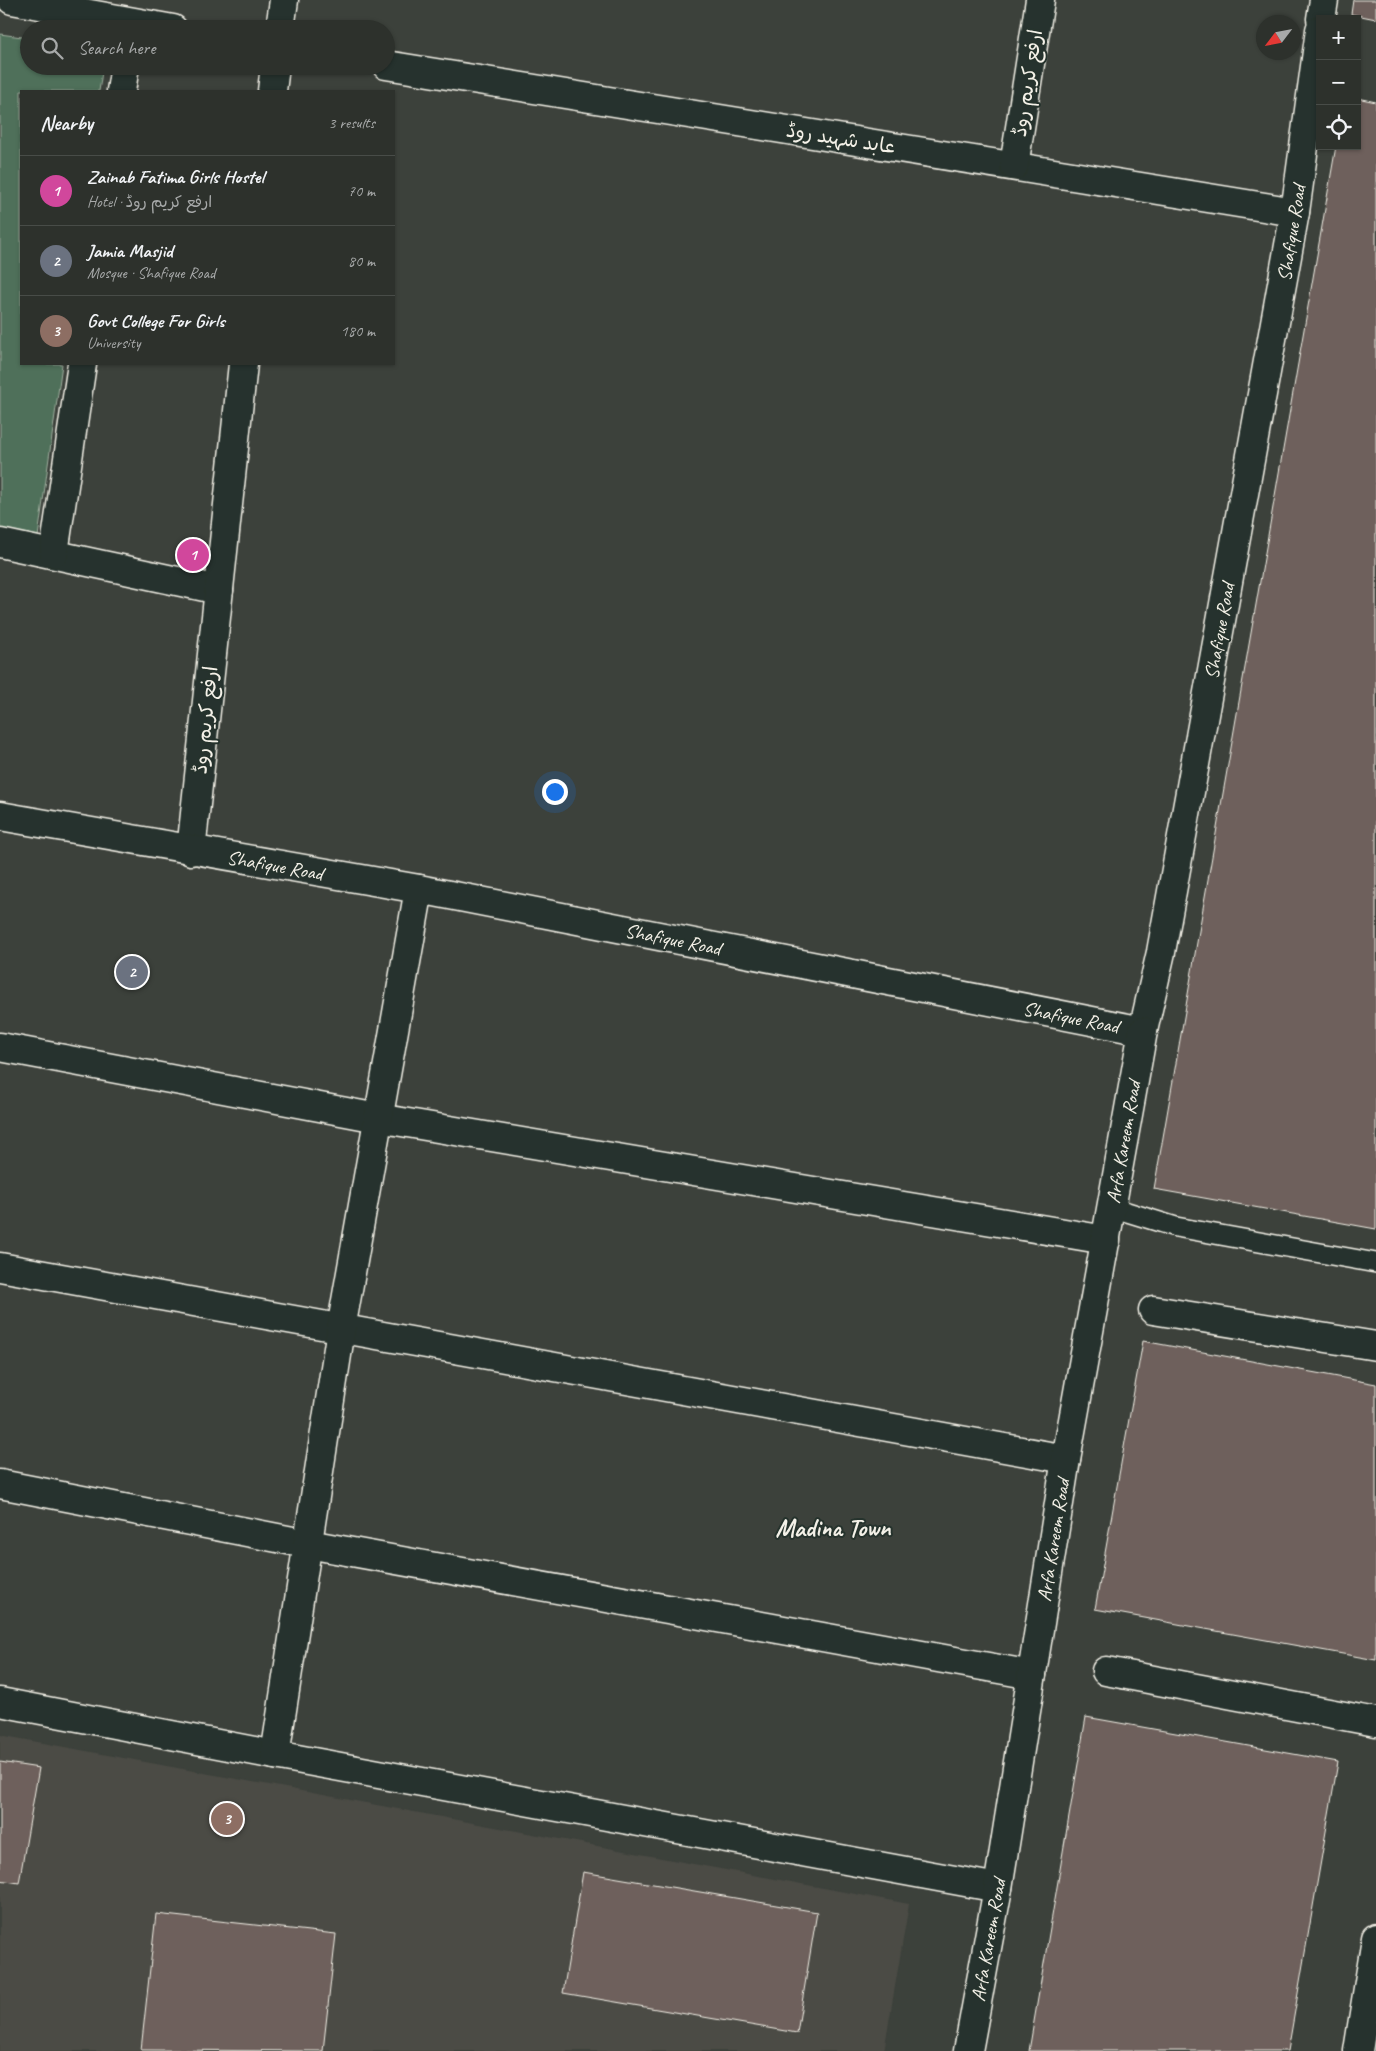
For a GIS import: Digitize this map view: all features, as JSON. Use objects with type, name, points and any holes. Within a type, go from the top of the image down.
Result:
[{"type":"street","points":[[12,0],[107,20]]},
{"type":"street","points":[[281,20],[284,0]]},
{"type":"street","name":"ارفع کریم روڈ","points":[[1014,166],[1040,0]]},
{"type":"street","points":[[1322,15],[1324,0]]},
{"type":"street","name":"Shafique Road","points":[[0,816],[191,851],[418,889],[1143,1031],[1161,952],[1295,212],[1316,59]]},
{"type":"street","name":"عابد شہید روڈ","points":[[395,66],[1295,212]]},
{"type":"street","points":[[121,90],[124,75]]},
{"type":"street","points":[[272,90],[274,75]]},
{"type":"street","points":[[54,553],[82,365]]},
{"type":"street","name":"ارفع کریم روڈ","points":[[191,851],[243,365]]},
{"type":"street","points":[[0,543],[54,553],[219,590]]},
{"type":"street","points":[[275,1756],[341,1329],[418,889]]},
{"type":"street","name":"Arfa Kareem Road","points":[[968,2051],[998,1888],[1066,1459],[1143,1031]]},
{"type":"street","points":[[0,1047],[378,1118],[1106,1240]]},
{"type":"street","points":[[0,1267],[1066,1459]]},
{"type":"street","points":[[1153,1310],[1376,1346]]},
{"type":"street","points":[[0,1484],[308,1544],[1032,1675]]},
{"type":"street","points":[[1106,1671],[1376,1722]]},
{"type":"street","points":[[0,1702],[275,1756],[998,1888]]},
{"type":"street","points":[[1358,2051],[1376,1938]]},
{"type":"lane","points":[[1111,1207],[1176,1227],[1376,1263]]},
{"type":"shaded area","points":[[0,1735],[909,1904],[884,2051],[0,2051]]},
{"type":"green space","points":[[0,34],[20,37],[20,75],[102,75],[99,90],[20,90],[20,365],[62,365],[38,537],[0,530]]},
{"type":"building","points":[[1353,0],[1376,0],[1376,19],[1351,14]]},
{"type":"building","points":[[1361,99],[1376,102],[1376,1229],[1154,1189],[1335,150],[1361,150]]},
{"type":"building","points":[[1143,1341],[1376,1384],[1376,1660],[1095,1609]]},
{"type":"building","points":[[1086,1717],[1338,1762],[1288,2051],[1029,2051]]},
{"type":"building","points":[[0,1762],[39,1768],[19,1883],[0,1880]]},
{"type":"building","points":[[583,1872],[817,1912],[797,2033],[563,1993]]},
{"type":"building","points":[[156,1914],[336,1934],[323,2051],[141,2050]]},
{"type":"place","name":"Zainab Fatima Girls Hostel","points":[[193,555]]},
{"type":"place","name":"Jamia Masjid","points":[[132,972]]},
{"type":"place","name":"Govt College For Girls","points":[[227,1819]]},
{"type":"district","name":"Madina Town","points":[[833,1527]]}]
